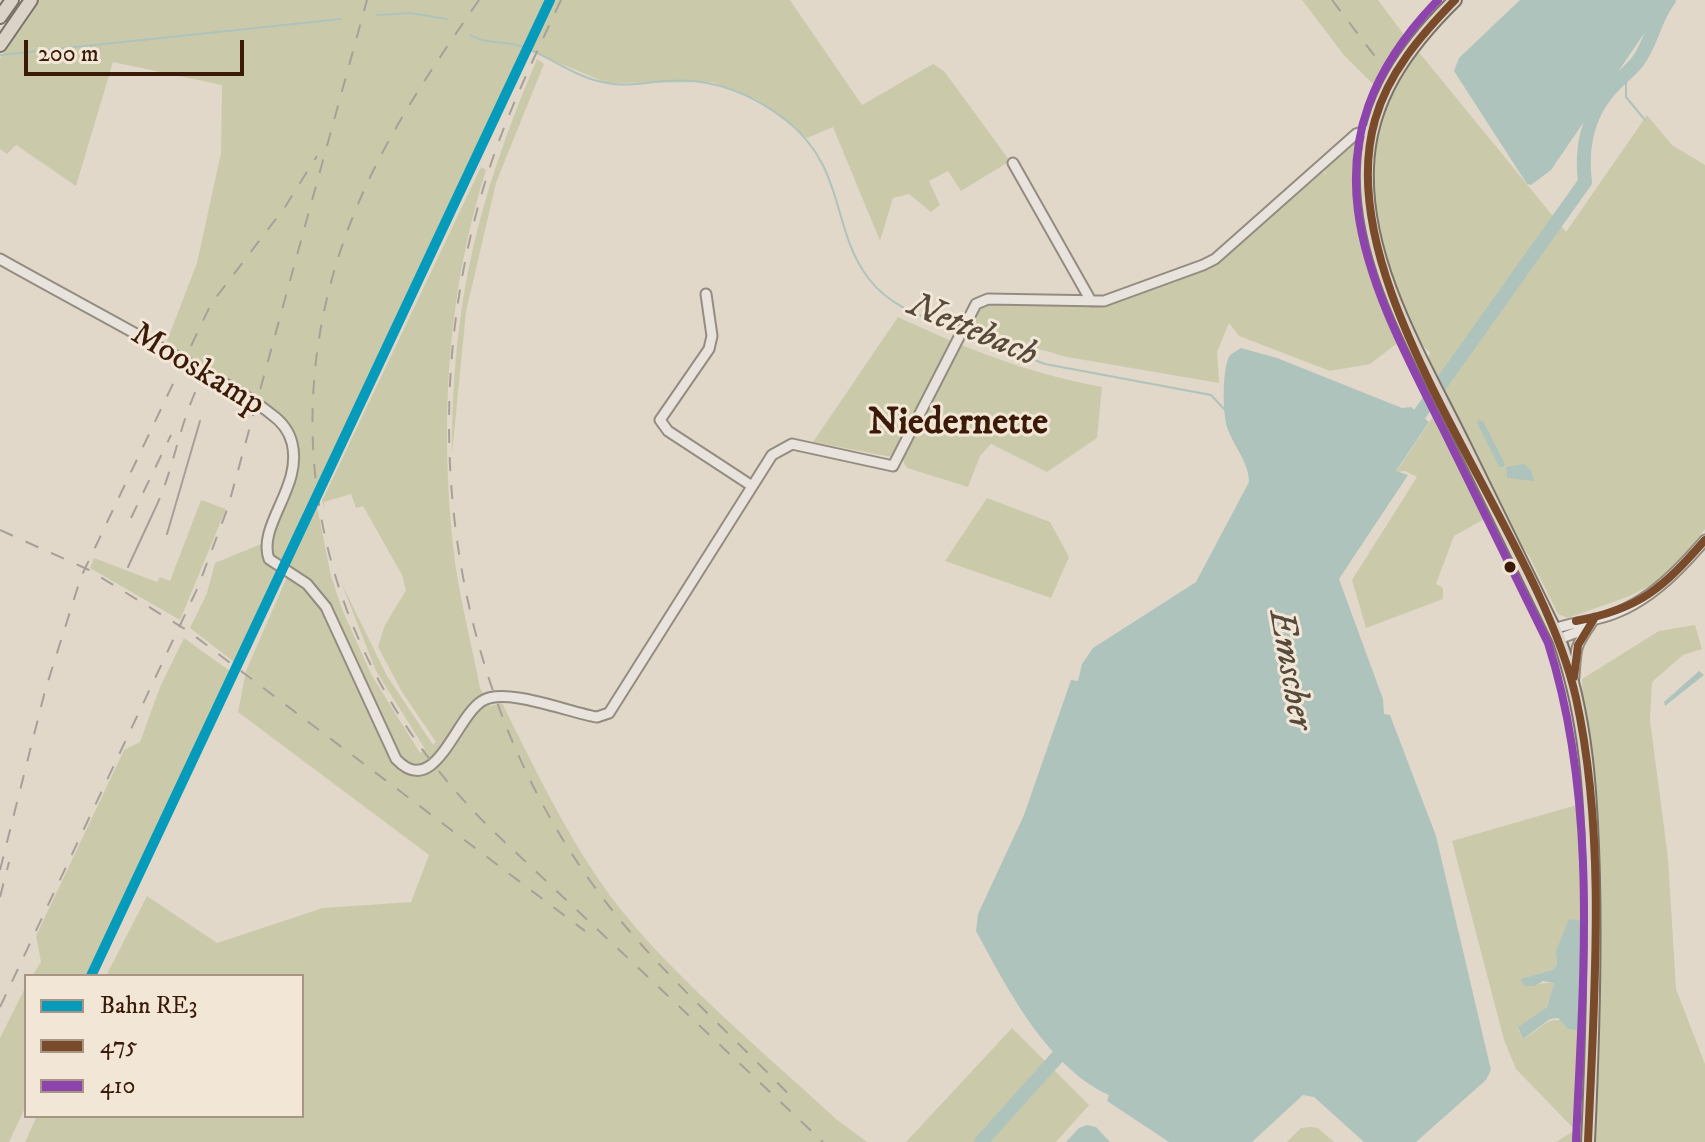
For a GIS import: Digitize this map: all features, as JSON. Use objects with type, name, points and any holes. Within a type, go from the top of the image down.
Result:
[{"type":"main road","points":[[0,17],[12,0]]},
{"type":"main road","points":[[0,45],[31,0]]},
{"type":"main road","points":[[1455,0],[1401,62],[1372,129],[1367,167],[1371,221],[1386,273],[1425,364],[1556,634],[1574,680],[1591,811],[1595,941],[1588,1142]]},
{"type":"street","points":[[706,294],[712,336],[709,349],[662,413],[660,420],[668,431],[752,486],[772,455],[792,444],[893,466],[976,304],[988,299],[1113,299],[1215,259],[1356,134],[1372,129]]},
{"type":"street","points":[[1013,163],[1091,301]]},
{"type":"street","name":"Mooskamp","points":[[0,259],[179,358],[258,404],[280,421],[290,437],[295,456],[294,474],[266,542],[269,559],[278,568],[307,584],[326,607],[396,759],[407,769],[418,772],[441,757],[470,713],[490,698],[504,696],[586,715],[606,715],[614,709],[752,486]]},
{"type":"street","points":[[1574,680],[1575,648],[1594,619],[1645,597],[1672,578],[1705,540]]},
{"type":"street","points":[[1556,634],[1584,618],[1594,619]]},
{"type":"street","points":[[1556,634],[1587,628]]},
{"type":"green space","points":[[40,0],[790,0],[862,105],[933,64],[944,71],[1010,161],[961,191],[948,171],[929,181],[940,205],[931,212],[909,194],[893,198],[880,241],[833,127],[807,138],[758,100],[712,82],[607,83],[523,48],[314,491],[331,576],[342,609],[371,674],[420,753],[425,749],[376,671],[341,582],[387,676],[433,745],[436,742],[402,692],[378,647],[384,627],[406,590],[402,575],[363,506],[356,508],[351,494],[324,502],[325,509],[322,501],[481,167],[486,170],[462,266],[454,315],[447,413],[447,463],[455,562],[480,688],[490,706],[502,703],[572,837],[622,912],[711,1005],[836,1119],[867,1142],[25,1142],[36,1118],[304,1118],[304,974],[107,974],[147,896],[217,943],[323,908],[411,902],[429,855],[238,712],[246,671],[287,577],[279,568],[234,662],[190,628],[207,593],[215,563],[266,542],[288,492],[294,437],[269,409],[165,346],[197,263],[221,153],[222,85],[113,62],[76,186],[16,145],[7,154],[0,149],[0,58]]},
{"type":"green space","points":[[1302,0],[1378,0],[1405,36],[1376,87],[1343,54]]},
{"type":"green space","points":[[1413,45],[1566,232],[1647,115],[1672,145],[1705,165],[1705,529],[1664,579],[1627,597],[1568,618],[1558,614],[1529,556],[1497,512],[1454,536],[1436,584],[1443,588],[1443,599],[1366,628],[1352,580],[1417,477],[1405,471],[1396,472],[1447,396],[1426,364],[1430,353],[1410,332],[1399,306],[1368,204],[1373,126]]},
{"type":"green space","points":[[537,59],[544,64],[496,183],[466,312],[452,454],[457,348],[472,252],[499,158]]},
{"type":"green space","points":[[1357,139],[1360,142],[1360,194],[1369,243],[1404,338],[1370,364],[1330,371],[1239,336],[1229,323],[1217,352],[1219,383],[1067,357],[1024,345],[970,321],[971,310],[988,299],[1104,301],[1203,265],[1320,166],[1326,176],[1324,168]]},
{"type":"green space","points":[[898,317],[998,359],[1048,375],[1102,387],[1097,438],[1047,472],[991,444],[980,456],[968,487],[907,468],[902,459],[813,442]]},
{"type":"green space","points":[[987,498],[1050,522],[1069,557],[1051,598],[945,561]]},
{"type":"green space","points":[[201,500],[226,509],[180,620],[90,568],[94,558],[157,582],[160,577],[170,581]]},
{"type":"green space","points":[[1695,625],[1702,649],[1683,655],[1652,682],[1650,720],[1668,858],[1676,989],[1705,1064],[1705,1142],[1588,1142],[1592,1071],[1582,679],[1659,631]]},
{"type":"green space","points":[[184,638],[230,671],[88,974],[33,974],[41,962],[36,936],[124,750],[140,742],[160,687]]},
{"type":"green space","points":[[1580,804],[1587,948],[1580,1142],[1556,1142],[1575,1130],[1516,1069],[1504,1040],[1452,841]],"holes":[[[1582,921],[1579,1027],[1560,1020],[1549,1021],[1523,1039],[1518,1028],[1547,1007],[1554,982],[1524,986],[1520,979],[1552,970],[1564,939]]]},
{"type":"green space","points":[[24,990],[24,1110],[9,1142],[0,1142],[0,1038]]},
{"type":"green space","points":[[1012,1028],[1089,1105],[1056,1142],[906,1142]]},
{"type":"green space","points":[[1301,1128],[1318,1128],[1334,1142],[1287,1142]]},
{"type":"water","points":[[1520,0],[1667,0],[1551,170],[1531,185],[1527,184],[1454,71],[1459,58]]},
{"type":"water","points":[[1241,348],[1277,358],[1402,408],[1411,407],[1429,422],[1396,471],[1408,475],[1339,579],[1383,699],[1384,714],[1390,715],[1436,836],[1491,1070],[1486,1080],[1416,1142],[1364,1142],[1314,1097],[1303,1095],[1252,1142],[1169,1142],[1107,1101],[1109,1095],[1066,1066],[1015,1001],[976,931],[978,914],[1024,815],[1071,680],[1078,681],[1082,664],[1093,648],[1196,582],[1249,482],[1244,461],[1228,430],[1224,403],[1227,361]]},
{"type":"water","points":[[1483,421],[1505,464],[1503,467],[1499,467],[1477,423]]},
{"type":"water","points":[[1524,464],[1531,470],[1534,481],[1507,478],[1506,467]]},
{"type":"water","points":[[1699,671],[1704,675],[1665,706],[1664,702]]},
{"type":"water","points":[[1569,919],[1582,921],[1579,1027],[1576,1030],[1568,1029],[1558,1018],[1550,1019],[1523,1039],[1518,1027],[1547,1007],[1554,983],[1543,981],[1535,986],[1524,986],[1520,979],[1552,970],[1557,964],[1556,951]]},
{"type":"water","points":[[1087,1125],[1096,1127],[1110,1142],[1066,1142],[1079,1128]]},
{"type":"waterway","name":"Emscher","points":[[1409,429],[1585,182],[1585,146],[1595,113],[1611,89],[1638,61],[1669,0]]},
{"type":"waterway","name":"Nettebach","points":[[377,15],[410,13],[447,19]]},
{"type":"waterway","name":"Nettebach","points":[[0,55],[341,19]]},
{"type":"waterway","name":"Nettebach","points":[[470,35],[517,45],[572,71],[607,83],[622,85],[684,80],[715,84],[759,102],[786,120],[819,158],[829,178],[848,240],[869,279],[898,305],[958,330]]},
{"type":"waterway","points":[[1626,73],[1626,97],[1645,120]]},
{"type":"waterway","name":"Nettebach","points":[[964,333],[1045,364],[1211,395],[1226,411]]},
{"type":"waterway","name":"Emscher","points":[[981,1142],[1070,1043]]},
{"type":"tram line","points":[[167,534],[200,421]]},
{"type":"tram line","points":[[128,567],[154,511]]},
{"type":"railway","points":[[0,1007],[198,587],[228,507],[367,0]]},
{"type":"railway","points":[[479,0],[427,77],[380,157],[354,214],[327,297],[314,380],[314,463],[327,543],[351,621],[387,696],[434,766],[492,830],[823,1142]]},
{"type":"railway","points":[[561,0],[495,153],[464,267],[452,359],[450,453],[458,546],[477,637],[506,726],[546,810],[596,889],[667,972],[795,1101]]},
{"type":"railway","points":[[1332,0],[1377,59]]},
{"type":"railway","points":[[0,870],[45,691],[81,577],[211,304],[285,207],[317,156]]},
{"type":"railway","points":[[154,511],[201,380]]},
{"type":"railway","points":[[131,518],[171,435]]},
{"type":"railway","points":[[0,530],[89,570],[188,631],[585,931]]},
{"type":"railway","points":[[0,897],[9,862]]},
{"type":"rail line","name":"RE3","points":[[92,974],[550,0]]},
{"type":"transit line","name":"410","points":[[1438,0],[1394,54],[1368,107],[1357,160],[1358,212],[1370,265],[1390,319],[1548,643],[1564,703],[1575,765],[1584,890],[1576,1141]]},
{"type":"transit line","name":"475","points":[[1455,0],[1418,41],[1388,86],[1375,120],[1368,187],[1380,258],[1407,333],[1522,560],[1554,631],[1576,698],[1586,751],[1595,862],[1595,976],[1588,1142]]},
{"type":"transit line","name":"475","points":[[1576,621],[1617,610],[1649,594],[1663,584],[1705,540]]},
{"type":"transit line","name":"475","points":[[1574,677],[1578,645],[1594,619]]},
{"type":"district","name":"Niedernette","points":[[958,425]]}]
